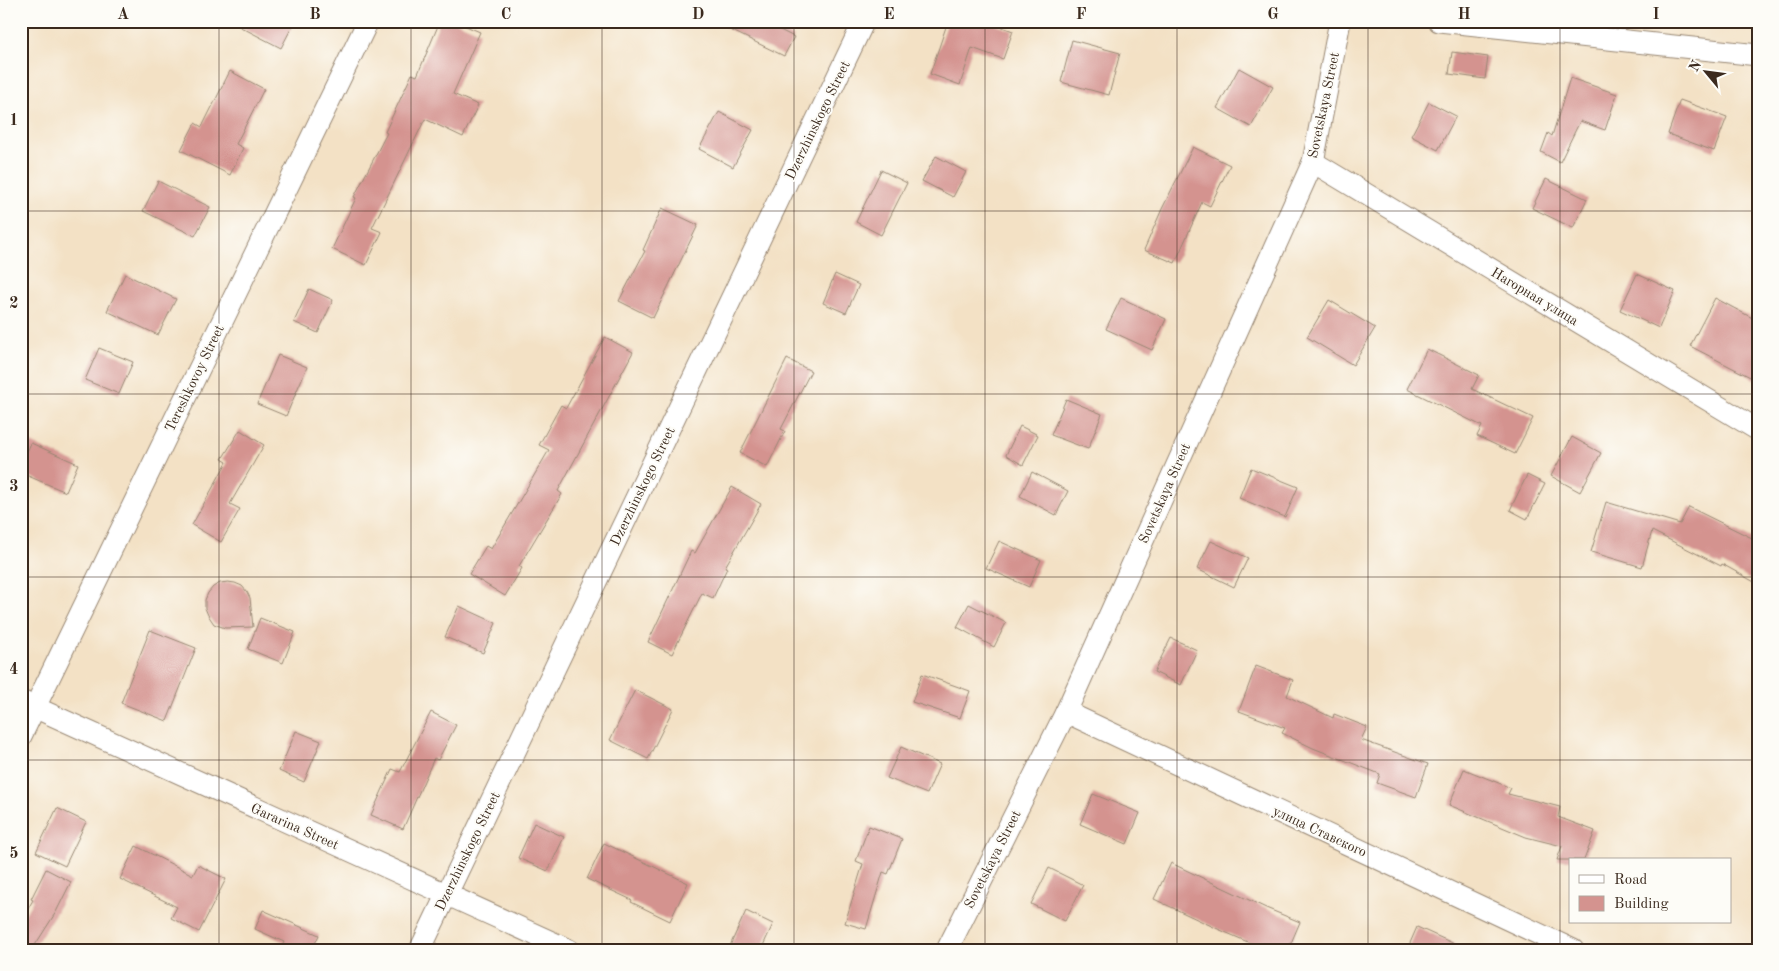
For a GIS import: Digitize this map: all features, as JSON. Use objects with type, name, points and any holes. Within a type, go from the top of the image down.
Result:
[{"type":"street","name":"Tereshkovoy Street","points":[[21,736],[28,704],[368,21]]},
{"type":"street","name":"Dzerzhinskogo Street","points":[[420,950],[864,21]]},
{"type":"street","name":"Sovetskaya Street","points":[[947,950],[1066,712],[1313,162],[1340,21]]},
{"type":"street","points":[[1439,21],[1758,55]]},
{"type":"street","name":"Нагорная улица","points":[[1313,162],[1758,430]]},
{"type":"street","name":"Gararina Street","points":[[28,704],[569,950]]},
{"type":"street","name":"улица Ставского","points":[[1066,712],[1574,950]]},
{"type":"building","points":[[229,21],[295,21],[281,48]]},
{"type":"building","points":[[440,21],[454,21],[480,32],[453,94],[478,105],[463,137],[425,119],[372,228],[382,232],[366,265],[332,249],[356,198],[354,197],[387,133],[385,132],[412,74],[417,76]]},
{"type":"building","points":[[712,21],[762,21],[794,37],[784,56]]},
{"type":"building","points":[[948,21],[986,21],[1013,31],[1003,59],[972,48],[960,85],[930,74]]},
{"type":"building","points":[[1072,40],[1120,53],[1109,95],[1061,82]]},
{"type":"building","points":[[1452,52],[1488,57],[1485,79],[1449,74]]},
{"type":"building","points":[[1239,68],[1273,87],[1251,127],[1217,108]]},
{"type":"building","points":[[230,71],[264,89],[236,144],[243,148],[230,175],[181,150],[195,123],[202,127]]},
{"type":"building","points":[[1570,78],[1617,94],[1605,130],[1580,121],[1560,162],[1541,152],[1548,133],[1552,136]]},
{"type":"building","points":[[1680,100],[1727,117],[1714,151],[1668,134]]},
{"type":"building","points":[[1429,102],[1456,116],[1438,150],[1411,136]]},
{"type":"building","points":[[719,112],[753,130],[733,167],[699,149]]},
{"type":"building","points":[[1193,147],[1230,165],[1210,206],[1202,202],[1175,263],[1144,250]]},
{"type":"building","points":[[936,156],[966,172],[953,197],[922,181]]},
{"type":"building","points":[[881,170],[907,183],[881,235],[856,222]]},
{"type":"building","points":[[1546,179],[1587,199],[1573,228],[1532,208]]},
{"type":"building","points":[[158,181],[210,207],[195,236],[143,211]]},
{"type":"building","points":[[662,208],[698,225],[653,318],[619,301],[645,251],[643,250]]},
{"type":"building","points":[[125,274],[176,299],[158,335],[107,311]]},
{"type":"building","points":[[835,274],[859,285],[846,313],[823,303]]},
{"type":"building","points":[[1637,274],[1675,291],[1659,328],[1620,310]]},
{"type":"building","points":[[309,289],[333,300],[318,333],[294,322]]},
{"type":"building","points":[[1121,298],[1166,319],[1152,350],[1106,329]]},
{"type":"building","points":[[1715,298],[1758,321],[1758,381],[1690,346]]},
{"type":"building","points":[[1329,300],[1375,328],[1353,365],[1307,337]]},
{"type":"building","points":[[605,337],[633,352],[558,491],[562,494],[519,566],[522,568],[505,596],[469,574],[486,546],[491,549],[549,450],[539,445],[561,405],[566,408]]},
{"type":"building","points":[[99,348],[133,362],[119,394],[85,380]]},
{"type":"building","points":[[1427,349],[1479,375],[1472,389],[1533,418],[1515,454],[1477,436],[1482,426],[1407,389]]},
{"type":"building","points":[[278,355],[307,367],[286,416],[257,404]]},
{"type":"building","points":[[787,359],[811,371],[781,429],[785,431],[767,467],[740,453]]},
{"type":"building","points":[[1066,399],[1102,414],[1088,449],[1051,435]]},
{"type":"building","points":[[1020,426],[1038,435],[1023,465],[1006,455]]},
{"type":"building","points":[[240,430],[264,445],[230,504],[240,509],[221,542],[192,525],[227,462],[222,459]]},
{"type":"building","points":[[1572,437],[1601,453],[1580,492],[1551,476]]},
{"type":"building","points":[[31,443],[78,464],[66,492],[21,473],[21,465]]},
{"type":"building","points":[[1251,468],[1298,487],[1285,517],[1239,498]]},
{"type":"building","points":[[1032,472],[1068,491],[1056,515],[1020,496]]},
{"type":"building","points":[[1527,475],[1545,484],[1527,519],[1510,510]]},
{"type":"building","points":[[732,487],[761,504],[725,567],[727,568],[713,598],[702,593],[672,654],[648,642],[691,551],[695,553]]},
{"type":"building","points":[[1606,502],[1680,524],[1689,507],[1758,541],[1758,584],[1722,564],[1721,566],[1652,531],[1642,567],[1591,552]]},
{"type":"building","points":[[999,541],[1041,560],[1029,587],[986,568]]},
{"type":"building","points":[[1211,541],[1248,558],[1234,587],[1197,569]]},
{"type":"building","points":[[228,582],[242,586],[247,592],[250,598],[253,627],[225,628],[214,624],[208,615],[205,608],[205,600],[208,593],[220,583]]},
{"type":"building","points":[[969,604],[1006,623],[994,647],[957,627]]},
{"type":"building","points":[[459,606],[496,623],[483,653],[445,637]]},
{"type":"building","points":[[260,618],[295,632],[283,663],[248,649]]},
{"type":"building","points":[[150,630],[196,648],[167,721],[121,703]]},
{"type":"building","points":[[1171,638],[1197,650],[1181,685],[1154,672]]},
{"type":"building","points":[[1256,666],[1293,680],[1287,696],[1333,718],[1334,714],[1367,727],[1361,740],[1428,764],[1416,797],[1377,783],[1380,774],[1313,748],[1282,733],[1285,728],[1239,711]]},
{"type":"building","points":[[922,674],[970,691],[960,718],[912,702]]},
{"type":"building","points":[[635,690],[673,709],[648,759],[610,740]]},
{"type":"building","points":[[431,712],[456,725],[438,760],[434,758],[403,829],[371,815],[392,769],[400,772]]},
{"type":"building","points":[[296,731],[321,741],[304,782],[279,771]]},
{"type":"building","points":[[901,747],[940,764],[927,794],[887,778]]},
{"type":"building","points":[[1464,769],[1511,788],[1508,794],[1560,807],[1558,817],[1595,831],[1585,858],[1557,860],[1562,846],[1526,837],[1449,805]]},
{"type":"building","points":[[1093,794],[1140,813],[1127,844],[1080,824]]},
{"type":"building","points":[[57,808],[86,822],[65,866],[36,852]]},
{"type":"building","points":[[534,823],[564,837],[548,871],[518,858]]},
{"type":"building","points":[[869,826],[902,839],[888,874],[883,872],[866,929],[845,923],[863,864],[856,861]]},
{"type":"building","points":[[604,843],[688,883],[670,921],[631,902],[632,900],[587,879]]},
{"type":"building","points":[[136,846],[193,875],[198,865],[226,879],[199,932],[171,918],[177,907],[120,879]]},
{"type":"building","points":[[1171,863],[1300,922],[1288,950],[1266,950],[1154,899]]},
{"type":"building","points":[[1049,868],[1083,885],[1065,921],[1031,904]]},
{"type":"building","points":[[46,869],[71,882],[56,912],[32,950],[21,950],[21,921],[33,900],[31,899]]},
{"type":"building","points":[[263,910],[319,935],[312,950],[280,950],[284,942],[255,929]]},
{"type":"building","points":[[746,911],[773,924],[761,950],[728,950]]},
{"type":"building","points":[[1417,927],[1468,950],[1407,950]]}]
